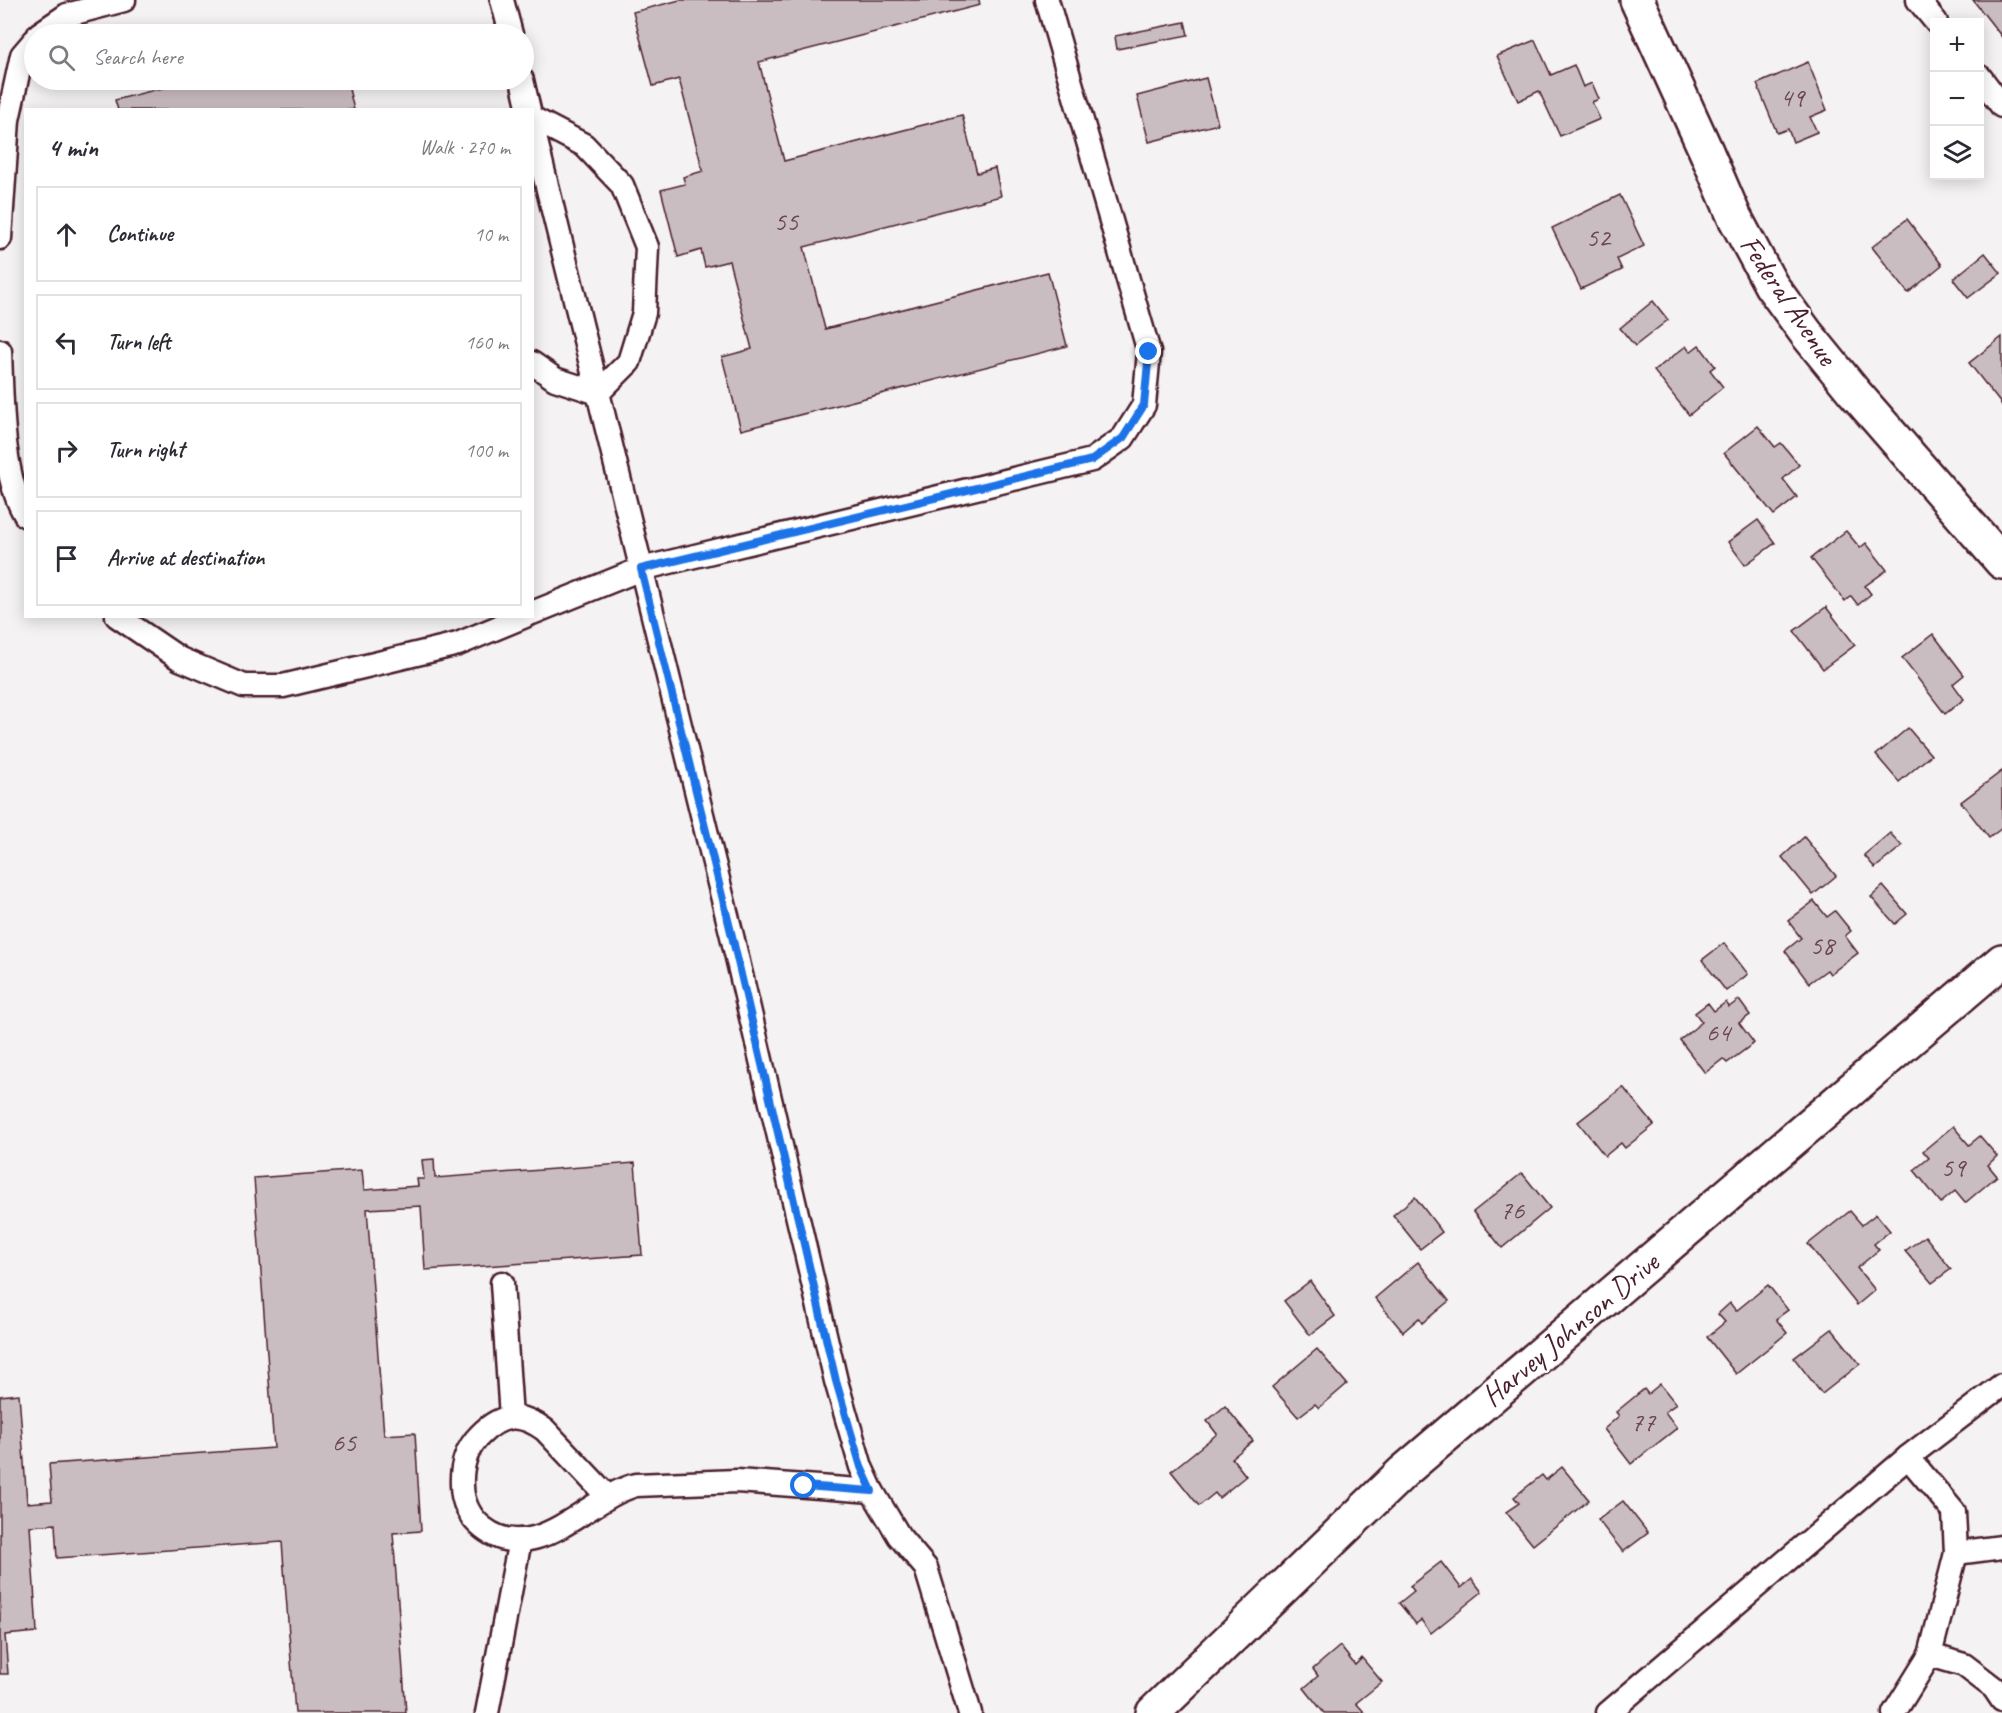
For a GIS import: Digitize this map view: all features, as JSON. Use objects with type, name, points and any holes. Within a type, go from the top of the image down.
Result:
[{"type":"street","name":"Federal Avenue","points":[[1637,0],[1734,216],[1771,285],[1848,385],[2002,562]]},
{"type":"street","name":"Harvey Johnson Drive","points":[[1153,1713],[1402,1472],[2002,961]]},
{"type":"lane","points":[[54,24],[67,15],[124,0]]},
{"type":"lane","points":[[502,0],[508,24]]},
{"type":"lane","points":[[534,613],[641,569],[1092,460],[1123,438],[1144,405],[1149,352],[1047,0]]},
{"type":"lane","points":[[1918,0],[1933,18]]},
{"type":"lane","points":[[0,238],[8,120],[24,52]]},
{"type":"lane","points":[[1984,82],[2002,106]]},
{"type":"lane","points":[[524,90],[529,108]]},
{"type":"lane","points":[[534,119],[584,145],[622,185],[647,247],[644,313],[629,362],[598,393]]},
{"type":"lane","points":[[534,133],[732,936],[836,1381],[861,1467],[872,1491],[899,1536],[926,1568],[970,1713]]},
{"type":"lane","points":[[0,351],[4,434],[16,502],[24,513]]},
{"type":"lane","points":[[534,364],[555,379],[598,393]]},
{"type":"lane","points":[[120,618],[180,659],[244,686],[283,686],[458,644],[520,618]]},
{"type":"lane","points":[[502,1283],[512,1417]]},
{"type":"lane","points":[[1608,1713],[1908,1457],[2002,1385]]},
{"type":"lane","points":[[607,1496],[544,1430],[534,1422],[522,1417],[512,1417],[491,1425],[479,1436],[464,1463],[462,1491],[465,1504],[481,1526],[491,1534],[504,1539],[520,1540],[550,1533],[607,1496],[636,1485],[737,1481],[872,1491]]},
{"type":"lane","points":[[1894,1713],[1930,1655],[1956,1553],[1954,1512],[1908,1457]]},
{"type":"lane","points":[[487,1713],[520,1540]]},
{"type":"lane","points":[[1956,1553],[2002,1547]]},
{"type":"lane","points":[[1930,1655],[1964,1665],[1994,1688],[2002,1700]]},
{"type":"building","points":[[680,0],[979,0],[980,5],[759,62],[784,161],[962,115],[977,173],[995,168],[1001,196],[804,247],[825,329],[1048,272],[1067,346],[741,430],[722,357],[752,349],[729,261],[705,267],[701,250],[678,257],[661,190],[685,184],[683,177],[703,171],[679,79],[653,86],[633,12]]},
{"type":"building","points":[[1973,0],[2002,0],[2002,37]]},
{"type":"building","points":[[1185,22],[1188,35],[1117,49],[1115,36]]},
{"type":"building","points":[[1535,40],[1551,75],[1574,65],[1583,87],[1592,83],[1599,99],[1592,102],[1600,119],[1560,136],[1539,91],[1518,101],[1497,56]]},
{"type":"building","points":[[1808,62],[1827,110],[1810,117],[1817,132],[1793,142],[1788,129],[1777,133],[1757,84]]},
{"type":"building","points":[[1206,78],[1218,124],[1149,142],[1137,96]]},
{"type":"building","points":[[154,90],[349,90],[354,108],[117,108],[115,100]]},
{"type":"building","points":[[1620,195],[1644,246],[1617,259],[1622,270],[1581,289],[1552,228]]},
{"type":"building","points":[[1907,219],[1942,265],[1908,293],[1872,247]]},
{"type":"building","points":[[1985,253],[2001,273],[1968,298],[1953,279]]},
{"type":"building","points":[[1653,301],[1668,320],[1635,346],[1620,328]]},
{"type":"building","points":[[2002,337],[2002,405],[1969,363]]},
{"type":"building","points":[[1699,345],[1715,366],[1710,370],[1723,387],[1689,415],[1654,371],[1686,346],[1690,352]]},
{"type":"building","points":[[1758,426],[1775,447],[1781,443],[1799,465],[1783,479],[1797,497],[1774,515],[1724,453]]},
{"type":"building","points":[[1758,520],[1775,543],[1745,565],[1728,542]]},
{"type":"building","points":[[1846,531],[1860,548],[1866,543],[1887,570],[1865,586],[1871,594],[1858,605],[1851,596],[1845,601],[1811,558]]},
{"type":"building","points":[[1826,607],[1855,645],[1823,669],[1794,631]]},
{"type":"building","points":[[1933,634],[1964,675],[1953,684],[1964,699],[1945,714],[1902,658]]},
{"type":"building","points":[[1908,728],[1931,755],[1899,782],[1876,755]]},
{"type":"building","points":[[2002,771],[2002,828],[1989,838],[1961,802]]},
{"type":"building","points":[[1890,833],[1902,846],[1875,868],[1864,855]]},
{"type":"building","points":[[1804,837],[1836,876],[1813,895],[1782,857]]},
{"type":"building","points":[[1883,886],[1907,914],[1895,924],[1871,897]]},
{"type":"building","points":[[1814,901],[1827,917],[1835,911],[1851,931],[1845,936],[1858,953],[1830,974],[1827,970],[1809,983],[1785,951],[1801,938],[1788,921]]},
{"type":"building","points":[[1724,943],[1748,974],[1726,991],[1702,960]]},
{"type":"building","points":[[1739,1000],[1750,1015],[1739,1023],[1754,1043],[1727,1063],[1723,1059],[1705,1073],[1680,1040],[1702,1022],[1695,1013],[1708,1003],[1714,1011],[1726,1002],[1729,1007]]},
{"type":"building","points":[[1623,1087],[1654,1125],[1625,1148],[1621,1143],[1605,1156],[1578,1122]]},
{"type":"building","points":[[1953,1126],[1969,1145],[1980,1136],[1997,1156],[1988,1165],[1997,1176],[1965,1203],[1955,1191],[1941,1203],[1914,1170],[1929,1158],[1923,1151]]},
{"type":"building","points":[[434,1159],[435,1178],[635,1163],[642,1255],[425,1270],[421,1206],[367,1209],[384,1435],[415,1433],[421,1531],[393,1533],[406,1713],[295,1713],[282,1542],[57,1558],[55,1524],[30,1526],[37,1632],[5,1635],[8,1674],[0,1674],[0,1396],[19,1394],[27,1503],[52,1501],[49,1464],[274,1448],[254,1178],[362,1170],[364,1190],[418,1186],[417,1179],[424,1179],[422,1160]]},
{"type":"building","points":[[1522,1173],[1550,1208],[1502,1248],[1473,1212]]},
{"type":"building","points":[[1415,1197],[1442,1232],[1420,1249],[1393,1215]]},
{"type":"building","points":[[1850,1211],[1862,1225],[1876,1214],[1890,1231],[1874,1244],[1879,1250],[1857,1268],[1875,1290],[1857,1305],[1808,1244]]},
{"type":"building","points":[[1925,1236],[1951,1269],[1932,1283],[1905,1251]]},
{"type":"building","points":[[1418,1262],[1449,1301],[1422,1323],[1419,1318],[1403,1332],[1375,1298]]},
{"type":"building","points":[[1310,1281],[1335,1316],[1310,1335],[1284,1301]]},
{"type":"building","points":[[1768,1285],[1788,1310],[1776,1319],[1787,1333],[1736,1374],[1707,1337],[1725,1322],[1718,1314],[1730,1303],[1736,1311]]},
{"type":"building","points":[[1832,1329],[1860,1364],[1822,1394],[1794,1358]]},
{"type":"building","points":[[1317,1349],[1347,1384],[1319,1408],[1315,1404],[1298,1417],[1272,1387]]},
{"type":"building","points":[[1660,1384],[1676,1404],[1665,1412],[1677,1428],[1631,1464],[1604,1429],[1619,1416],[1616,1412],[1644,1389],[1648,1394]]},
{"type":"building","points":[[1225,1406],[1253,1441],[1232,1458],[1246,1476],[1219,1498],[1215,1493],[1199,1506],[1171,1471],[1217,1434],[1207,1421]]},
{"type":"building","points":[[1562,1467],[1589,1500],[1533,1545],[1506,1512],[1519,1503],[1514,1497],[1542,1475],[1546,1480]]},
{"type":"building","points":[[1623,1501],[1648,1533],[1623,1552],[1598,1520]]},
{"type":"building","points":[[1441,1562],[1461,1588],[1472,1579],[1482,1592],[1431,1633],[1421,1620],[1416,1624],[1399,1603],[1414,1591],[1410,1586]]},
{"type":"building","points":[[1340,1646],[1355,1665],[1362,1658],[1382,1682],[1356,1703],[1365,1713],[1324,1713],[1304,1688],[1318,1676],[1313,1669]]},
{"type":"route","points":[[804,1486],[872,1491],[861,1467],[836,1381],[732,936],[641,569],[1092,460],[1123,438],[1144,405],[1149,352]]}]
